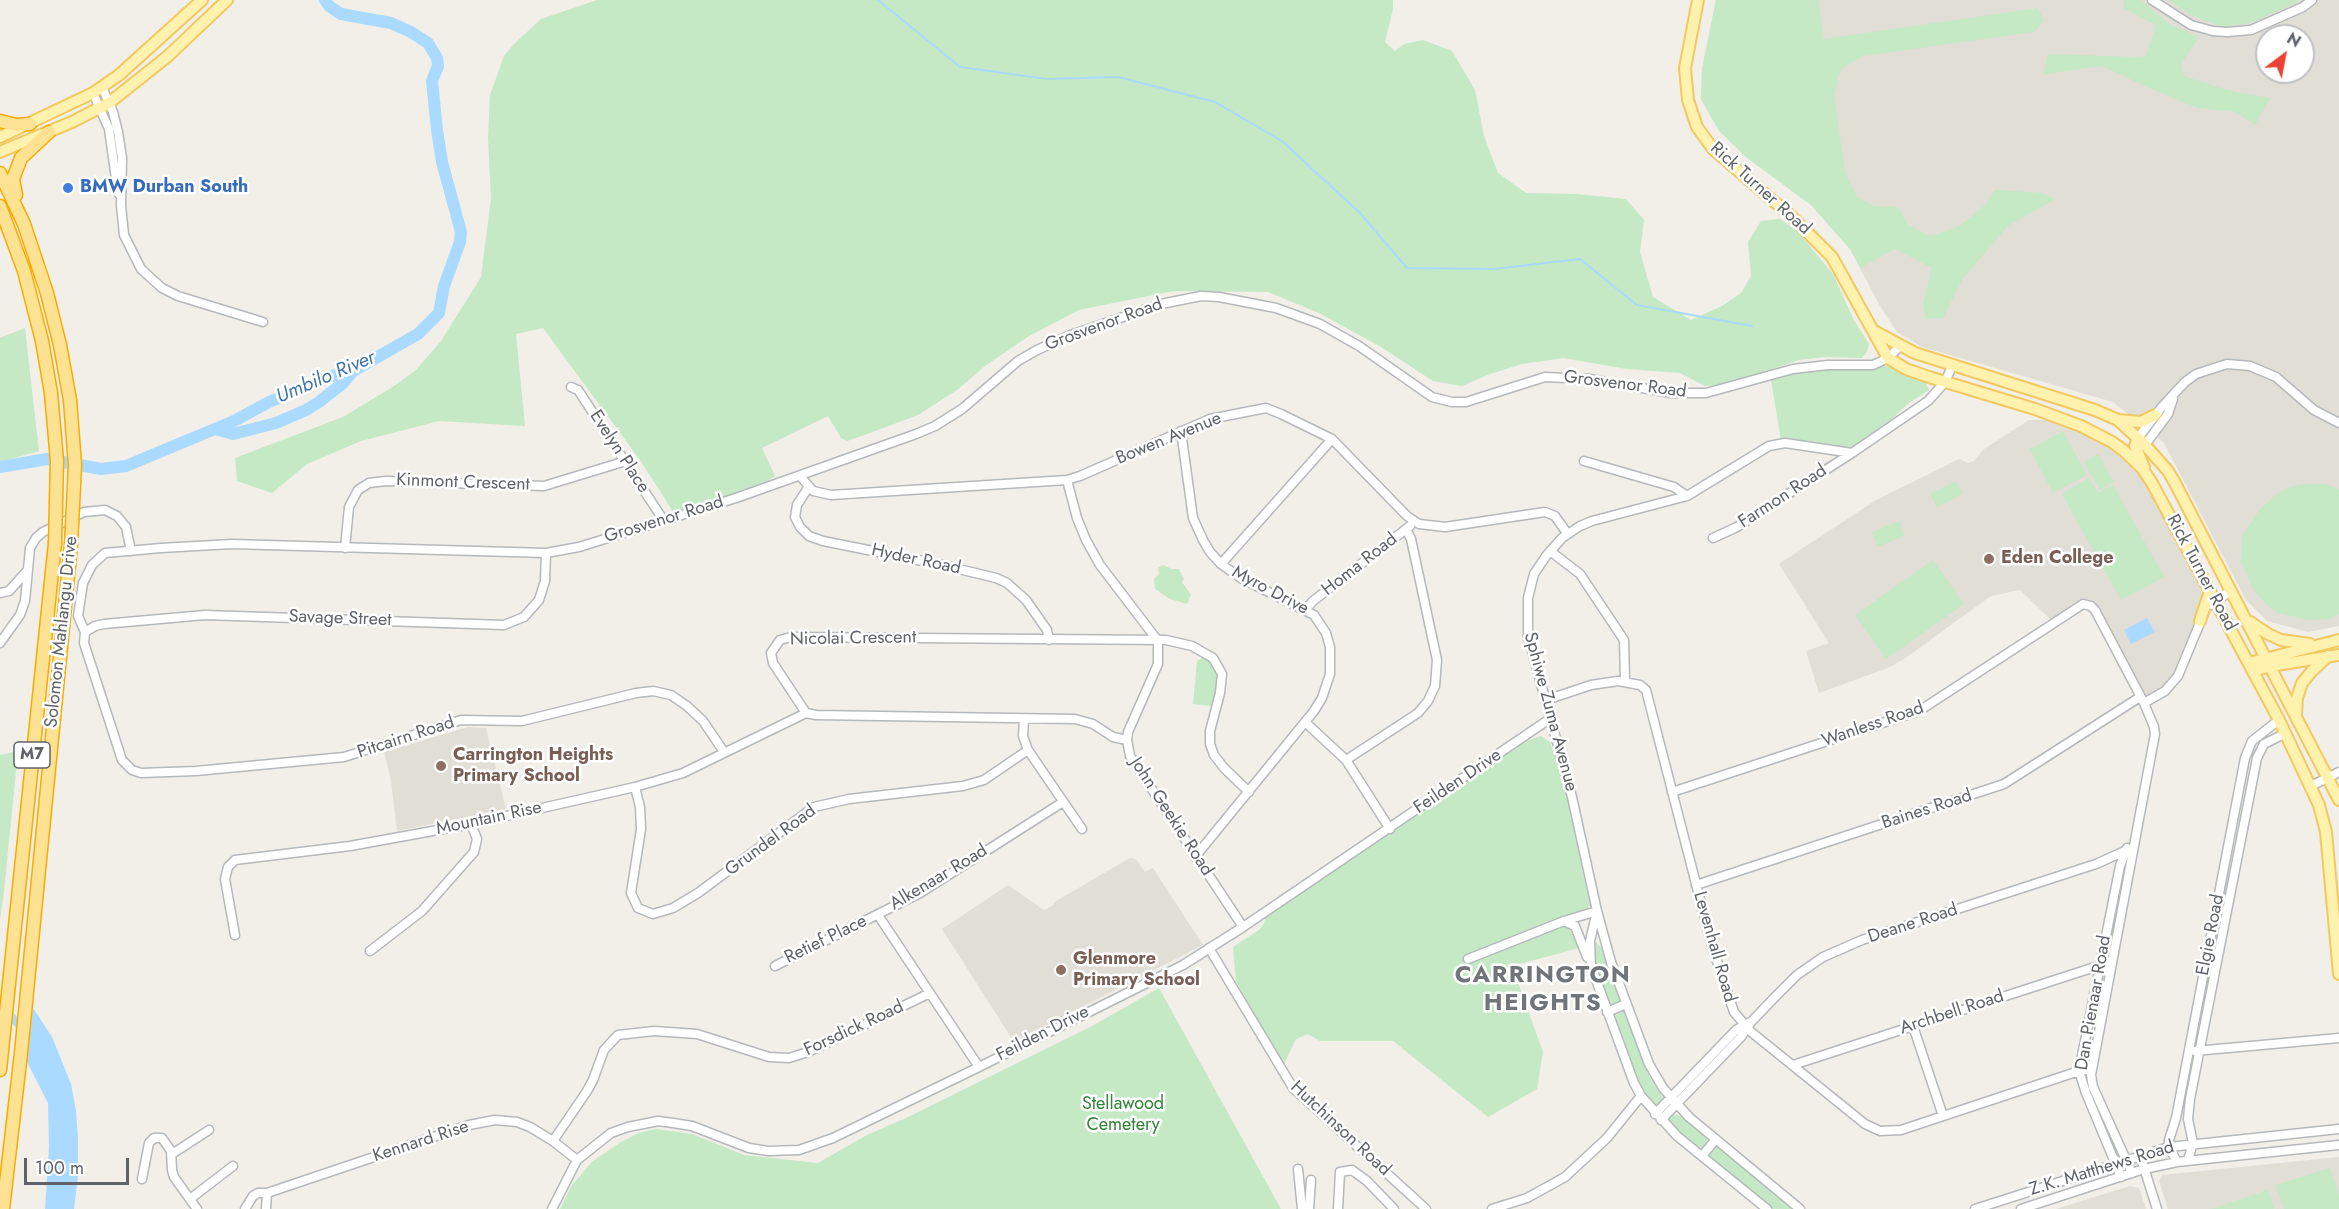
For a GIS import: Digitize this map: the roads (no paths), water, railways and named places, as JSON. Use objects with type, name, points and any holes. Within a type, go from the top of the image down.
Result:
[{"type":"highway","points":[[0,121],[16,125],[30,124]]},
{"type":"highway","points":[[24,224],[14,189],[16,168],[28,150],[49,132]]},
{"type":"highway","name":"Solomon Mahlangu Drive","points":[[0,173],[24,224],[56,323],[70,400],[75,465],[71,545],[21,1053],[3,1209]]},
{"type":"highway","name":"Solomon Mahlangu Drive","points":[[0,206],[17,249],[42,341],[51,393],[57,461],[55,543],[0,1070]]},
{"type":"highway","points":[[0,226],[17,249]]},
{"type":"main road","points":[[0,138],[97,90],[135,62],[202,0]]},
{"type":"main road","points":[[0,152],[49,132],[104,105],[168,56],[227,0]]},
{"type":"main road","name":"Rick Turner Road","points":[[1698,0],[1685,68],[1688,100],[1697,127],[1713,149],[1792,217],[1832,257],[1888,358],[1906,369],[2066,419],[2112,442],[2136,463],[2152,483],[2286,733],[2321,812],[2326,832],[2339,975]]},
{"type":"main road","name":"Rick Turner Road","points":[[1874,331],[1916,353],[2095,410],[2118,420],[2172,477],[2339,800]]},
{"type":"main road","points":[[2118,420],[2141,422],[2155,415]]},
{"type":"main road","points":[[2112,442],[2140,443],[2152,483]]},
{"type":"main road","points":[[2200,621],[2210,591]]},
{"type":"main road","points":[[2246,619],[2281,640],[2322,645]]},
{"type":"main road","points":[[2251,667],[2339,640]]},
{"type":"main road","points":[[2268,661],[2334,656]]},
{"type":"main road","points":[[2296,716],[2297,698],[2302,683],[2312,671],[2334,656]]},
{"type":"street","points":[[2152,0],[2191,25],[2213,31],[2228,32],[2251,30],[2303,7],[2312,0]]},
{"type":"street","points":[[97,90],[104,105],[116,121],[122,158],[121,222],[128,247],[141,268],[155,283],[185,299],[263,322]]},
{"type":"street","name":"Grosvenor Road","points":[[132,770],[122,760],[84,643],[85,632],[78,616],[83,583],[87,574],[105,553],[231,544],[546,553],[579,547],[800,476],[935,426],[962,409],[1027,356],[1068,336],[1171,300],[1201,296],[1219,297],[1276,308],[1320,324],[1359,346],[1432,397],[1443,402],[1466,402],[1545,376],[1589,379],[1671,393],[1706,393],[1793,369],[1828,365],[1873,364],[1888,358]]},
{"type":"street","points":[[1888,358],[1900,346]]},
{"type":"street","points":[[1852,453],[1928,401],[1945,382],[1953,364]]},
{"type":"street","points":[[2140,443],[2155,415],[2196,374],[2227,364],[2250,366],[2276,377],[2314,410],[2339,423]]},
{"type":"street","name":"Evelyn Place","points":[[571,387],[578,390],[664,521]]},
{"type":"street","points":[[2140,443],[2168,414],[2174,395]]},
{"type":"street","name":"Bowen Avenue","points":[[808,488],[823,495],[831,495],[1067,480],[1210,419],[1266,408],[1332,440],[1414,521]]},
{"type":"street","name":"Myro Drive","points":[[1181,431],[1193,518],[1203,540],[1221,564],[1241,578],[1314,615],[1326,633],[1330,660],[1324,692],[1305,722],[1196,857]]},
{"type":"street","points":[[1221,564],[1332,440]]},
{"type":"street","name":"Sphiwe Zuma Avenue","points":[[1800,1209],[1674,1102],[1649,1064],[1611,962],[1597,911],[1572,797],[1528,636],[1527,609],[1534,574],[1550,551],[1568,533],[1592,521],[1687,496],[1769,446],[1785,443],[1852,453]]},
{"type":"street","points":[[1829,450],[1833,465]]},
{"type":"street","name":"Farmon Road","points":[[1713,538],[1737,527],[1852,453]]},
{"type":"street","name":"Kinmont Crescent","points":[[345,548],[349,507],[358,490],[369,483],[386,481],[544,486],[626,461]]},
{"type":"street","points":[[1584,462],[1674,487],[1687,496]]},
{"type":"street","points":[[800,476],[808,488]]},
{"type":"street","points":[[1067,480],[1077,518],[1100,566],[1158,641]]},
{"type":"street","name":"Hyder Road","points":[[808,488],[797,504],[795,517],[800,527],[809,536],[823,541],[996,578],[1006,583],[1026,600],[1047,630],[1049,640]]},
{"type":"street","points":[[0,643],[17,621],[23,607],[30,548],[40,534],[91,510],[105,510],[117,516],[126,527],[131,551]]},
{"type":"street","points":[[1414,521],[1423,525],[1445,527],[1545,512],[1555,516],[1568,533]]},
{"type":"street","name":"Homa Road","points":[[1306,609],[1324,592],[1414,521]]},
{"type":"street","points":[[1346,760],[1418,713],[1435,686],[1437,660],[1411,539],[1406,529]]},
{"type":"street","points":[[1546,699],[1591,685],[1625,681],[1624,640],[1580,574],[1550,551]]},
{"type":"street","name":"Savage Street","points":[[85,632],[104,624],[205,615],[504,625],[524,617],[539,600],[545,580],[546,553]]},
{"type":"street","points":[[0,593],[9,591],[27,570]]},
{"type":"street","name":"Baines Road","points":[[1696,885],[2004,784],[2142,700],[2165,691],[2178,676],[2200,621],[2215,603],[2231,590]]},
{"type":"street","name":"Dan Pienaar Road","points":[[2087,604],[2095,610],[2142,700],[2155,734],[2091,1069],[2093,1087],[2132,1173]]},
{"type":"street","name":"Wanless Road","points":[[1672,792],[1919,711],[2077,608],[2087,604]]},
{"type":"street","name":"Nicolai Crescent","points":[[806,713],[773,663],[773,649],[780,640],[786,638],[1178,642],[1206,652],[1220,668],[1222,684],[1212,720],[1210,744],[1214,755],[1224,768],[1249,792]]},
{"type":"street","name":"John Geekie Road","points":[[1158,641],[1158,664],[1130,725],[1128,748],[1136,766],[1243,927]]},
{"type":"street","name":"Levenhall Road","points":[[1625,681],[1640,685],[1648,693],[1712,946],[1732,1009],[1793,1065],[1873,1129],[1893,1131],[2091,1069]]},
{"type":"street","name":"Pitcairn Road","points":[[132,770],[141,773],[177,772],[344,757],[460,720],[522,721],[636,693],[653,691],[663,692],[687,706],[703,721],[724,752]]},
{"type":"street","points":[[806,713],[1084,720],[1113,737],[1127,740]]},
{"type":"street","name":"Mountain Rise","points":[[235,935],[225,879],[228,867],[236,860],[350,846],[471,824],[674,777],[806,713]]},
{"type":"street","name":"Feilden Drive","points":[[552,1209],[578,1160],[611,1134],[635,1125],[658,1121],[692,1126],[749,1148],[768,1151],[799,1150],[833,1138],[979,1067],[1039,1035],[1167,974],[1243,927],[1551,718]]},
{"type":"street","points":[[1024,719],[1023,736],[1028,750],[1082,829]]},
{"type":"street","name":"Elgie Road","points":[[2169,1147],[2248,748],[2252,741],[2279,720]]},
{"type":"street","points":[[1305,722],[1346,760],[1390,828]]},
{"type":"street","name":"Elgie Road","points":[[2188,1160],[2193,1143],[2188,1113],[2257,758],[2264,744],[2286,733]]},
{"type":"street","name":"Grundel Road","points":[[635,787],[640,807],[641,829],[631,885],[632,899],[643,911],[653,914],[663,913],[698,893],[814,807],[849,799],[963,786],[984,780],[1028,750]]},
{"type":"street","points":[[2311,786],[2339,772]]},
{"type":"street","points":[[2241,777],[2253,780]]},
{"type":"street","name":"Alkenaar Road","points":[[979,1067],[878,915],[936,884],[1063,802]]},
{"type":"street","points":[[370,951],[422,911],[474,852],[477,839],[471,824]]},
{"type":"street","name":"Dan Pienaar Road","points":[[2121,1177],[2079,1071],[2098,966],[2120,866],[2138,827]]},
{"type":"street","name":"Deane Road","points":[[1658,1117],[1797,975],[1831,953],[1862,940],[2096,864],[2125,851]]},
{"type":"street","name":"Deane Road","points":[[2096,864],[2129,869]]},
{"type":"street","points":[[1468,959],[1564,921],[1597,911]]},
{"type":"street","name":"Sphiwe Zuma Avenue","points":[[1597,911],[1590,941],[1591,966],[1641,1096],[1658,1117],[1701,1156],[1767,1209]]},
{"type":"street","name":"Retief Place","points":[[775,966],[878,915]]},
{"type":"street","points":[[2215,917],[2226,919]]},
{"type":"street","points":[[1564,921],[1573,924],[1577,929],[1591,966]]},
{"type":"street","name":"Hutchinson Road","points":[[1209,948],[1293,1088],[1426,1209]]},
{"type":"street","name":"Archbell Road","points":[[1793,1065],[2098,966],[2111,967]]},
{"type":"street","name":"Forsdick Road","points":[[553,1141],[594,1080],[604,1050],[618,1035],[654,1031],[687,1033],[714,1038],[770,1057],[789,1058],[808,1052],[930,993]]},
{"type":"street","points":[[1607,1012],[1626,1004]]},
{"type":"street","points":[[1913,1026],[1943,1116]]},
{"type":"street","points":[[2189,1051],[2339,1038]]},
{"type":"street","points":[[1492,1209],[1527,1198],[1565,1178],[1606,1138],[1641,1096]]},
{"type":"street","name":"Kennard Rise","points":[[262,1193],[469,1125],[495,1120],[518,1122],[553,1141],[578,1160]]},
{"type":"street","name":"Z.K. Matthews Road","points":[[1975,1209],[2169,1147],[2339,1129]]},
{"type":"street","points":[[172,1154],[209,1130]]},
{"type":"street","points":[[142,1179],[149,1143],[152,1139],[162,1138],[172,1154],[172,1173],[197,1209]]},
{"type":"street","points":[[1701,1156],[1716,1139]]},
{"type":"street","name":"Z.K. Matthews Road","points":[[2021,1209],[2144,1169],[2177,1162],[2339,1145]]},
{"type":"street","points":[[2169,1147],[2177,1162]]},
{"type":"street","points":[[2140,1155],[2157,1209]]},
{"type":"street","points":[[190,1199],[233,1166]]},
{"type":"street","points":[[1298,1169],[1302,1209]]},
{"type":"street","points":[[1338,1209],[1340,1172],[1345,1170],[1352,1170],[1367,1181],[1394,1209]]},
{"type":"street","points":[[1309,1209],[1311,1180]]},
{"type":"street","points":[[245,1209],[253,1196],[262,1193],[266,1209]]},
{"type":"water","points":[[2147,618],[2155,632],[2131,644],[2124,630]]},
{"type":"water","points":[[33,1008],[52,1037],[71,1084],[78,1140],[78,1176],[74,1209],[45,1209],[49,1147],[48,1103],[25,1058]]},
{"type":"waterway","name":"Umbilo River","points":[[0,467],[47,459],[101,469],[126,466],[234,421],[269,402],[335,375],[353,371],[418,334],[439,313],[444,286],[460,242],[461,232],[442,162],[437,130],[432,81],[438,66],[437,58],[428,43],[411,32],[391,23],[341,14],[329,6],[325,0]]},
{"type":"waterway","points":[[878,0],[960,67],[1047,79],[1118,77],[1215,102],[1282,141],[1360,213],[1407,268],[1494,269],[1580,259],[1637,305],[1752,326]]},
{"type":"waterway","points":[[215,429],[233,434],[276,423],[319,402],[342,384],[353,371]]},
{"type":"waterway","name":"Umbilo River","points":[[0,1003],[24,1031]]},
{"type":"place","name":"BMW Durban South","points":[[68,188]]},
{"type":"place","name":"Eden College","points":[[1989,559]]},
{"type":"place","name":"Carrington Heights Primary School","points":[[441,766]]},
{"type":"place","name":"Glenmore Primary School","points":[[1061,970]]},
{"type":"district","name":"CARRINGTON HEIGHTS","points":[[1543,990]]},
{"type":"park label","name":"Stellawood Cemetery","points":[[1123,1115]]}]
